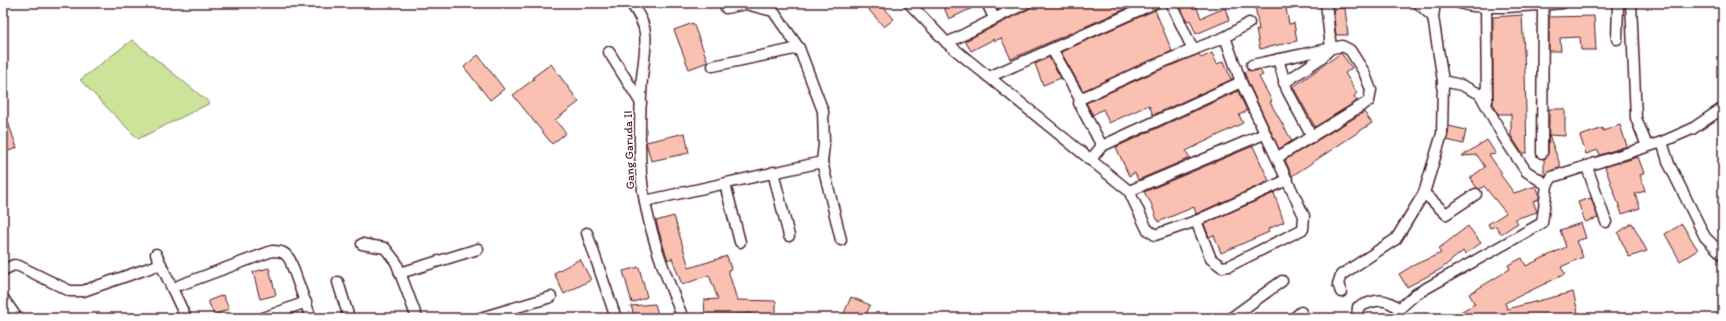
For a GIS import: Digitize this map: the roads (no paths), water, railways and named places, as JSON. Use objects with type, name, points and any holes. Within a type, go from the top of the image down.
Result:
[{"type":"street","name":"Gang Garuda II","points":[[631,3],[640,16],[645,33],[640,103],[641,172],[645,201],[665,274],[683,318]]},
{"type":"street","points":[[909,3],[947,43],[1129,191],[1147,229],[1155,235],[1196,221],[1287,180]]},
{"type":"street","points":[[987,3],[994,18]]},
{"type":"street","points":[[947,43],[1026,3]]},
{"type":"street","points":[[989,78],[1155,3]]},
{"type":"street","points":[[1171,3],[1193,50]]},
{"type":"street","points":[[1326,3],[1331,48]]},
{"type":"street","points":[[1418,3],[1434,17]]},
{"type":"street","points":[[1341,292],[1338,284],[1341,275],[1396,239],[1424,193],[1442,134],[1443,81],[1434,17],[1435,3]]},
{"type":"street","points":[[1460,3],[1486,7],[1562,3]]},
{"type":"street","points":[[1617,39],[1618,3]]},
{"type":"street","points":[[1631,3],[1636,118],[1647,146]]},
{"type":"street","points":[[726,8],[746,4],[773,11],[799,48],[823,111],[824,144],[822,162],[841,240]]},
{"type":"street","points":[[1542,153],[1543,4]]},
{"type":"street","points":[[1486,7],[1487,101]]},
{"type":"street","points":[[1080,99],[1145,69],[1225,37],[1249,24]]},
{"type":"street","points":[[1196,221],[1211,259],[1222,267],[1229,266],[1302,229],[1304,216],[1264,134],[1241,82],[1225,37]]},
{"type":"street","points":[[1252,65],[1342,46],[1350,50],[1364,72],[1372,90],[1369,101],[1278,157]]},
{"type":"street","points":[[713,66],[799,48]]},
{"type":"street","points":[[1284,83],[1321,58],[1331,48]]},
{"type":"street","points":[[1052,49],[1080,99],[1079,103],[1102,146]]},
{"type":"street","points":[[609,52],[640,103]]},
{"type":"street","points":[[1278,59],[1284,83],[1312,137]]},
{"type":"street","points":[[1443,81],[1461,85],[1480,94],[1504,138],[1526,171],[1547,185]]},
{"type":"street","points":[[1090,160],[1102,146],[1241,82]]},
{"type":"street","points":[[1357,318],[1358,307],[1378,299],[1392,302],[1398,314],[1416,294],[1542,223],[1547,185],[1552,178],[1662,142],[1692,129],[1723,108]]},
{"type":"street","points":[[1129,191],[1264,134]]},
{"type":"street","points":[[1662,142],[1669,164],[1705,237],[1723,255]]},
{"type":"street","points":[[645,201],[822,162]]},
{"type":"street","points":[[1587,167],[1606,222]]},
{"type":"street","points":[[773,172],[789,236]]},
{"type":"street","points":[[725,184],[740,242]]},
{"type":"street","points":[[1424,193],[1446,214],[1476,194]]},
{"type":"street","points":[[587,233],[616,318]]},
{"type":"street","points":[[362,244],[385,248],[396,262],[417,318]]},
{"type":"street","points":[[400,273],[478,249]]},
{"type":"street","points":[[180,285],[272,251],[280,251],[286,254],[290,260],[311,318]]},
{"type":"street","points":[[156,254],[186,318]]},
{"type":"street","points":[[3,270],[14,265],[19,266],[70,291],[76,292],[83,291],[161,264]]},
{"type":"street","points":[[1231,318],[1282,281]]},
{"type":"street","points":[[338,282],[349,318]]},
{"type":"street","points":[[480,318],[551,297]]},
{"type":"street","points":[[3,298],[17,318]]},
{"type":"street","points":[[263,318],[306,302]]}]
